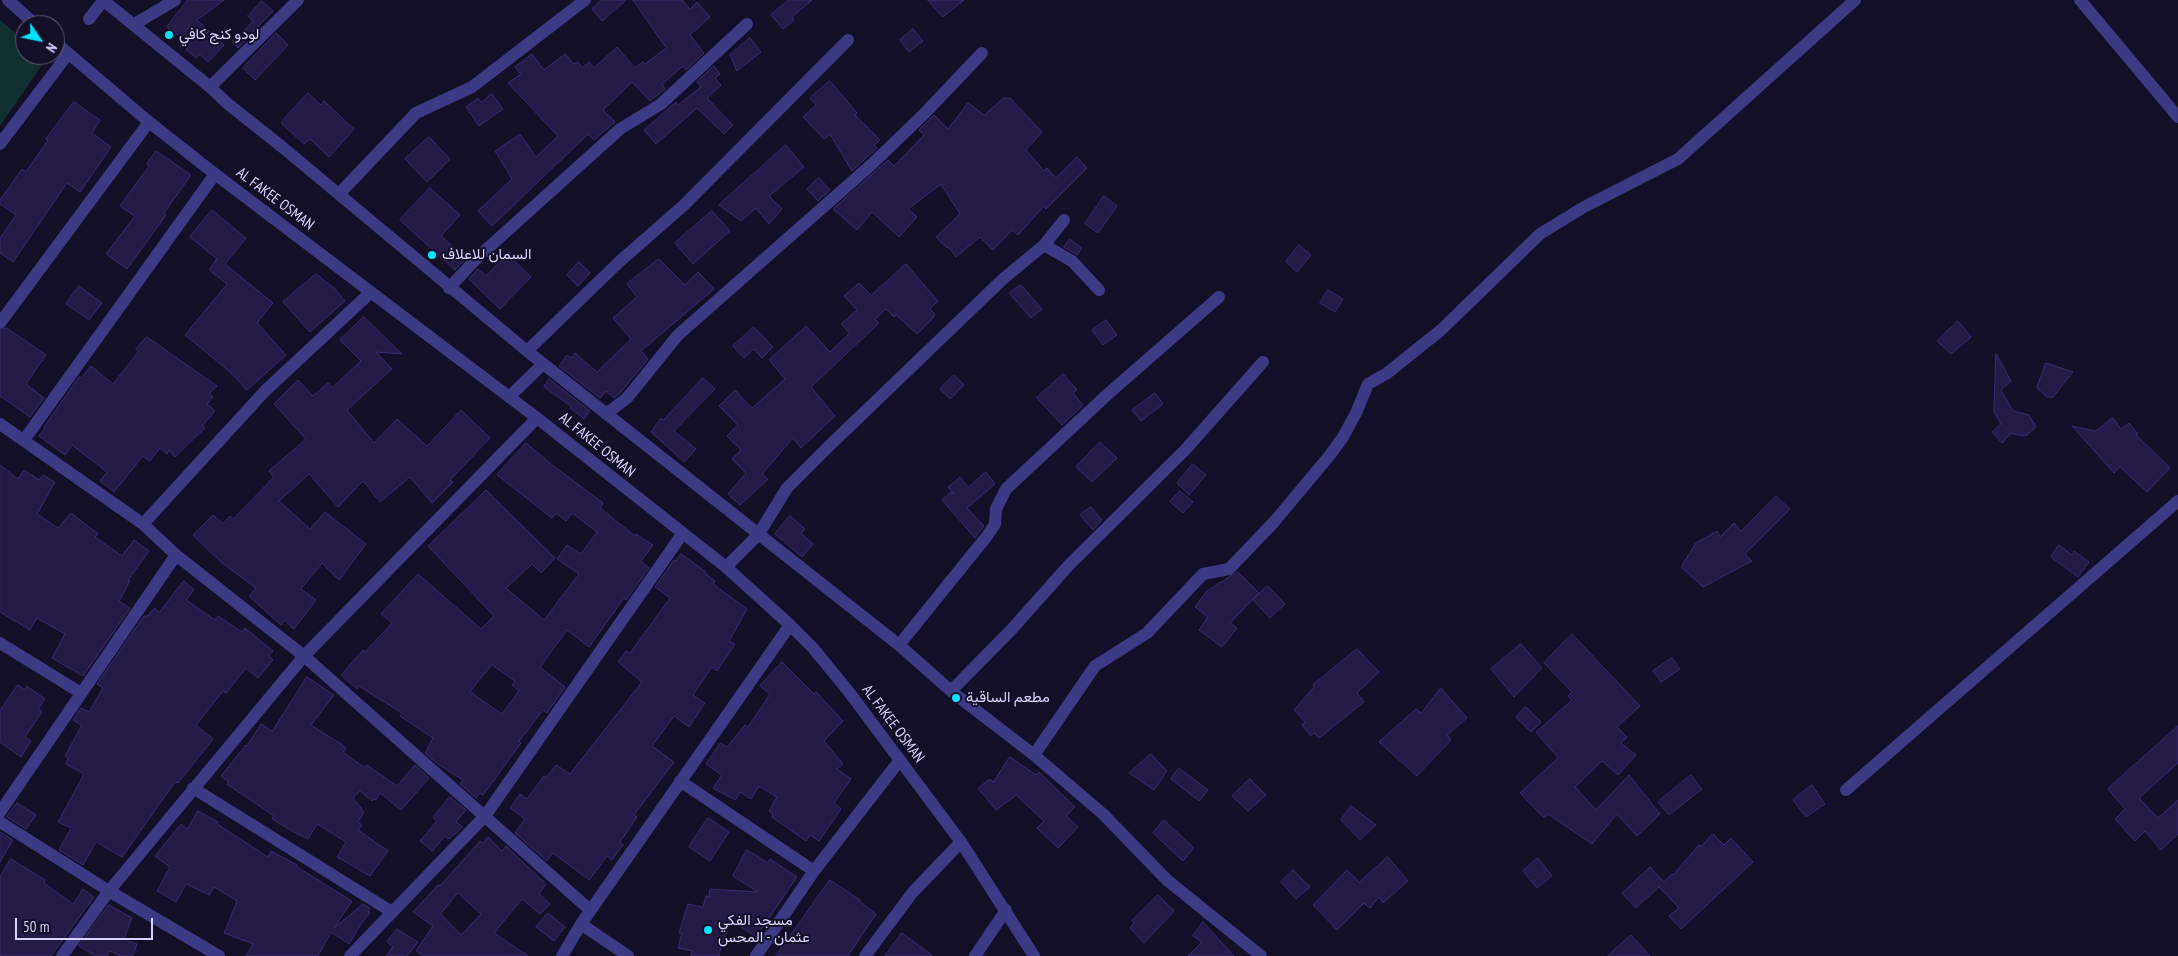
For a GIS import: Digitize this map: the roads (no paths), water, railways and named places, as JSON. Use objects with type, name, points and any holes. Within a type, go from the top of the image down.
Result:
[{"type":"street","points":[[8,0],[25,15]]},
{"type":"street","points":[[89,18],[103,0],[542,364],[899,645],[951,691],[1034,755],[1103,814],[1167,880],[1261,956]]},
{"type":"street","points":[[133,25],[175,0]]},
{"type":"street","points":[[210,87],[243,57],[298,0]]},
{"type":"street","points":[[339,194],[416,113],[472,87],[585,0]]},
{"type":"street","points":[[1034,755],[1095,666],[1147,633],[1203,574],[1229,569],[1274,522],[1343,437],[1356,413],[1368,384],[1386,374],[1441,330],[1540,234],[1584,206],[1678,158],[1856,0]]},
{"type":"street","points":[[2080,0],[2178,117]]},
{"type":"street","points":[[449,288],[478,257],[620,129],[662,104],[747,24]]},
{"type":"street","points":[[527,351],[619,262],[683,206],[848,40]]},
{"type":"street","name":"AL FAKEE OSMAN","points":[[65,51],[215,174],[537,418],[726,567],[790,625],[849,692],[961,842],[1034,956]]},
{"type":"street","points":[[606,414],[627,398],[678,335],[871,165],[982,53]]},
{"type":"street","points":[[0,144],[68,54]]},
{"type":"street","points":[[0,324],[150,122]]},
{"type":"street","points":[[24,440],[215,174]]},
{"type":"street","points":[[726,567],[758,535],[787,488],[996,286],[1044,245],[1064,220]]},
{"type":"street","points":[[1044,245],[1072,262],[1099,290]]},
{"type":"street","points":[[143,524],[265,391],[371,292]]},
{"type":"street","points":[[899,645],[987,536],[995,524],[996,509],[1006,489],[1109,393],[1219,297]]},
{"type":"street","points":[[951,691],[1069,565],[1185,450],[1263,362]]},
{"type":"street","points":[[509,397],[542,364]]},
{"type":"street","points":[[62,956],[109,891],[304,656],[537,418]]},
{"type":"street","points":[[0,424],[143,524],[176,555],[304,656],[590,910]]},
{"type":"street","points":[[1846,790],[2178,501]]},
{"type":"street","points":[[353,955],[485,816],[683,534]]},
{"type":"street","points":[[0,812],[176,555]]},
{"type":"street","points":[[562,956],[590,910],[790,625]]},
{"type":"street","points":[[0,643],[81,693]]},
{"type":"street","points":[[756,956],[814,871],[900,760]]},
{"type":"street","points":[[680,781],[814,871]]},
{"type":"street","points":[[193,788],[392,912]]},
{"type":"street","points":[[0,822],[109,891],[219,956]]},
{"type":"street","points":[[864,956],[913,892],[961,842]]},
{"type":"street","points":[[975,956],[1006,910]]},
{"type":"street","points":[[581,924],[628,956]]},
{"type":"place","name":"لودو كنج كافي","points":[[169,35]]},
{"type":"place","name":"السمان للاعلاف","points":[[432,255]]},
{"type":"place","name":"مطعم الساقية","points":[[956,698]]},
{"type":"place","name":"مسجد الفكي عثمان - المحس","points":[[708,930]]}]
